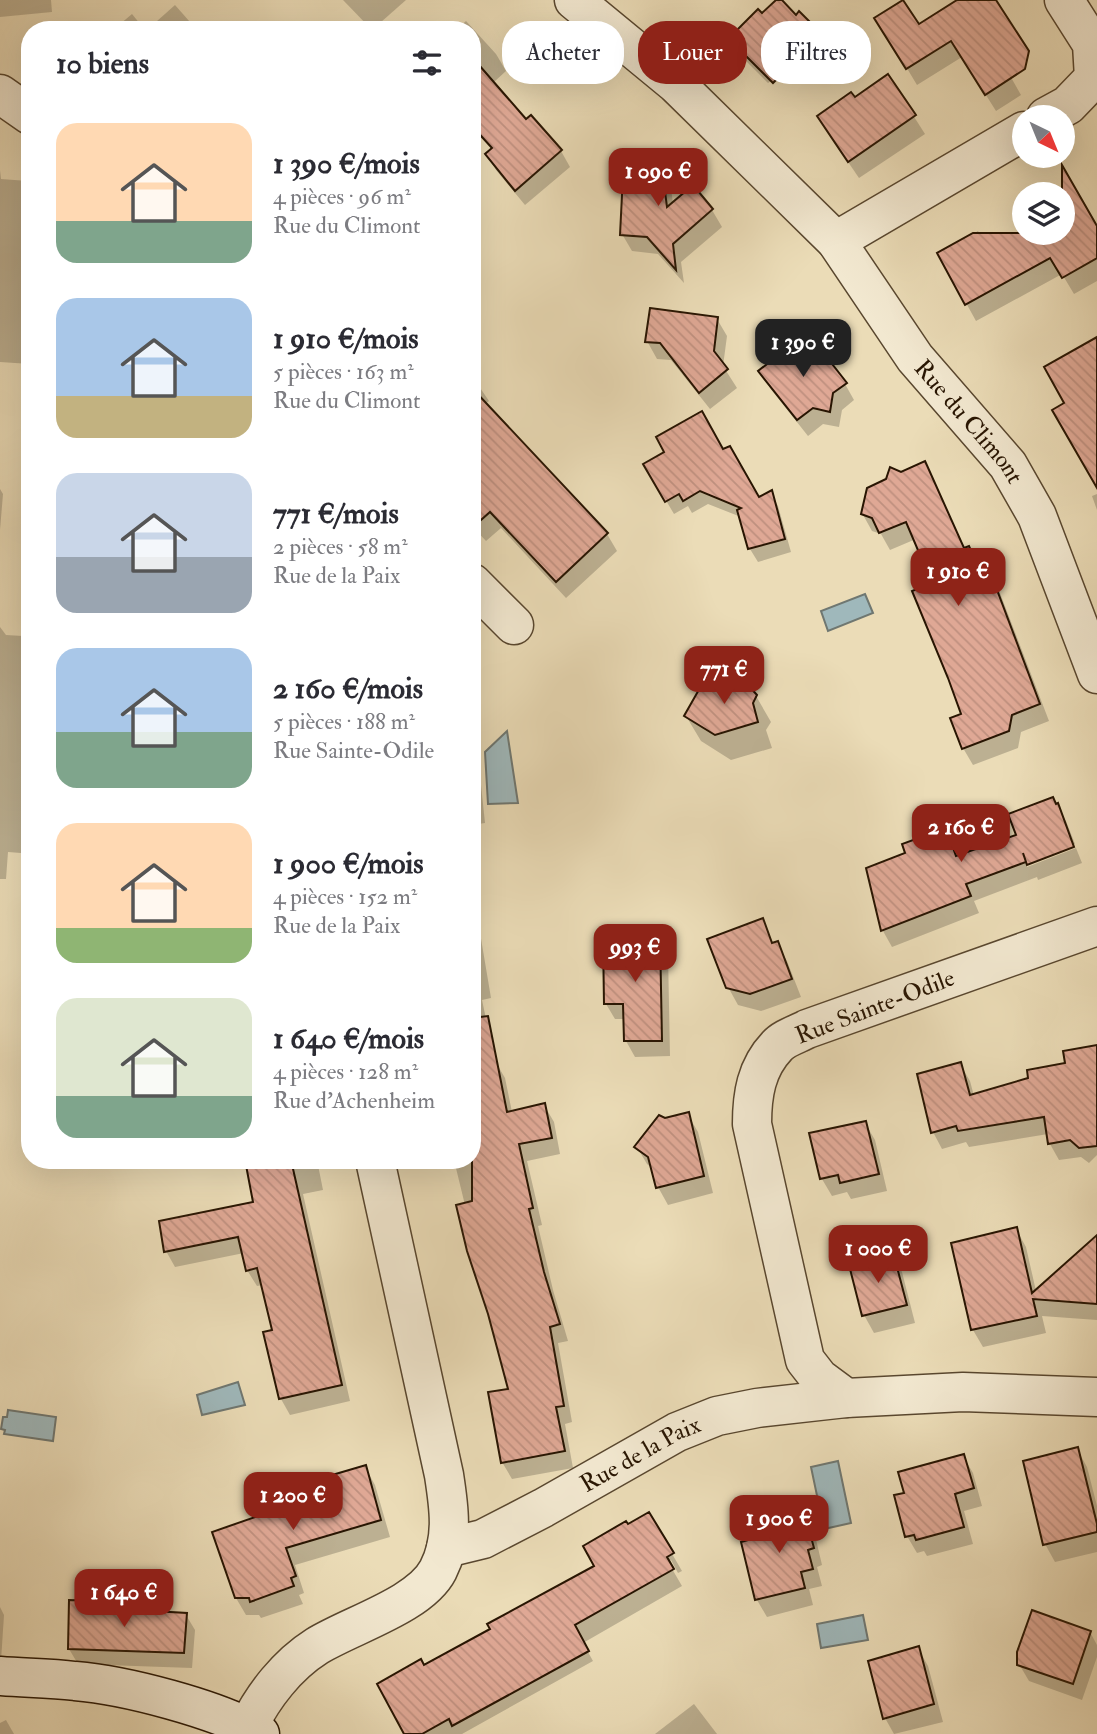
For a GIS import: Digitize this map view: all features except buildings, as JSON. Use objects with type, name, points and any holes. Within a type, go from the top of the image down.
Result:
[{"type":"street","name":"Rue du Climont","points":[[574,0],[676,85],[836,241],[915,358],[1008,465],[1037,516],[1097,674]]},
{"type":"street","points":[[1064,0],[1092,44],[1094,78],[1068,105]]},
{"type":"street","points":[[0,94],[21,109]]},
{"type":"street","points":[[836,241],[1012,138]]},
{"type":"street","points":[[481,592],[514,625]]},
{"type":"street","name":"Rue Sainte-Odile","points":[[846,1398],[819,1378],[805,1360],[752,1125],[752,1092],[764,1065],[778,1044],[807,1029],[1097,926]]},
{"type":"street","points":[[0,1676],[77,1681],[118,1688],[178,1703],[254,1731],[258,1706],[283,1675],[316,1647],[424,1588],[438,1570],[446,1548],[450,1518],[444,1475],[377,1169]]},
{"type":"street","points":[[846,1398],[963,1392],[1097,1397]]},
{"type":"street","name":"Rue de la Paix","points":[[446,1548],[483,1539],[677,1432],[717,1416],[757,1408],[846,1398]]},
{"type":"water","points":[[865,594],[873,613],[828,631],[821,611]]},
{"type":"water","points":[[507,731],[518,803],[488,804],[485,752]]},
{"type":"water","points":[[238,1382],[245,1405],[202,1415],[197,1395]]},
{"type":"water","points":[[8,1410],[56,1417],[53,1441],[4,1434],[5,1430],[1,1429],[3,1417],[7,1417]]},
{"type":"water","points":[[838,1461],[851,1523],[824,1529],[811,1467]]},
{"type":"water","points":[[863,1615],[868,1640],[821,1648],[817,1624]]}]
